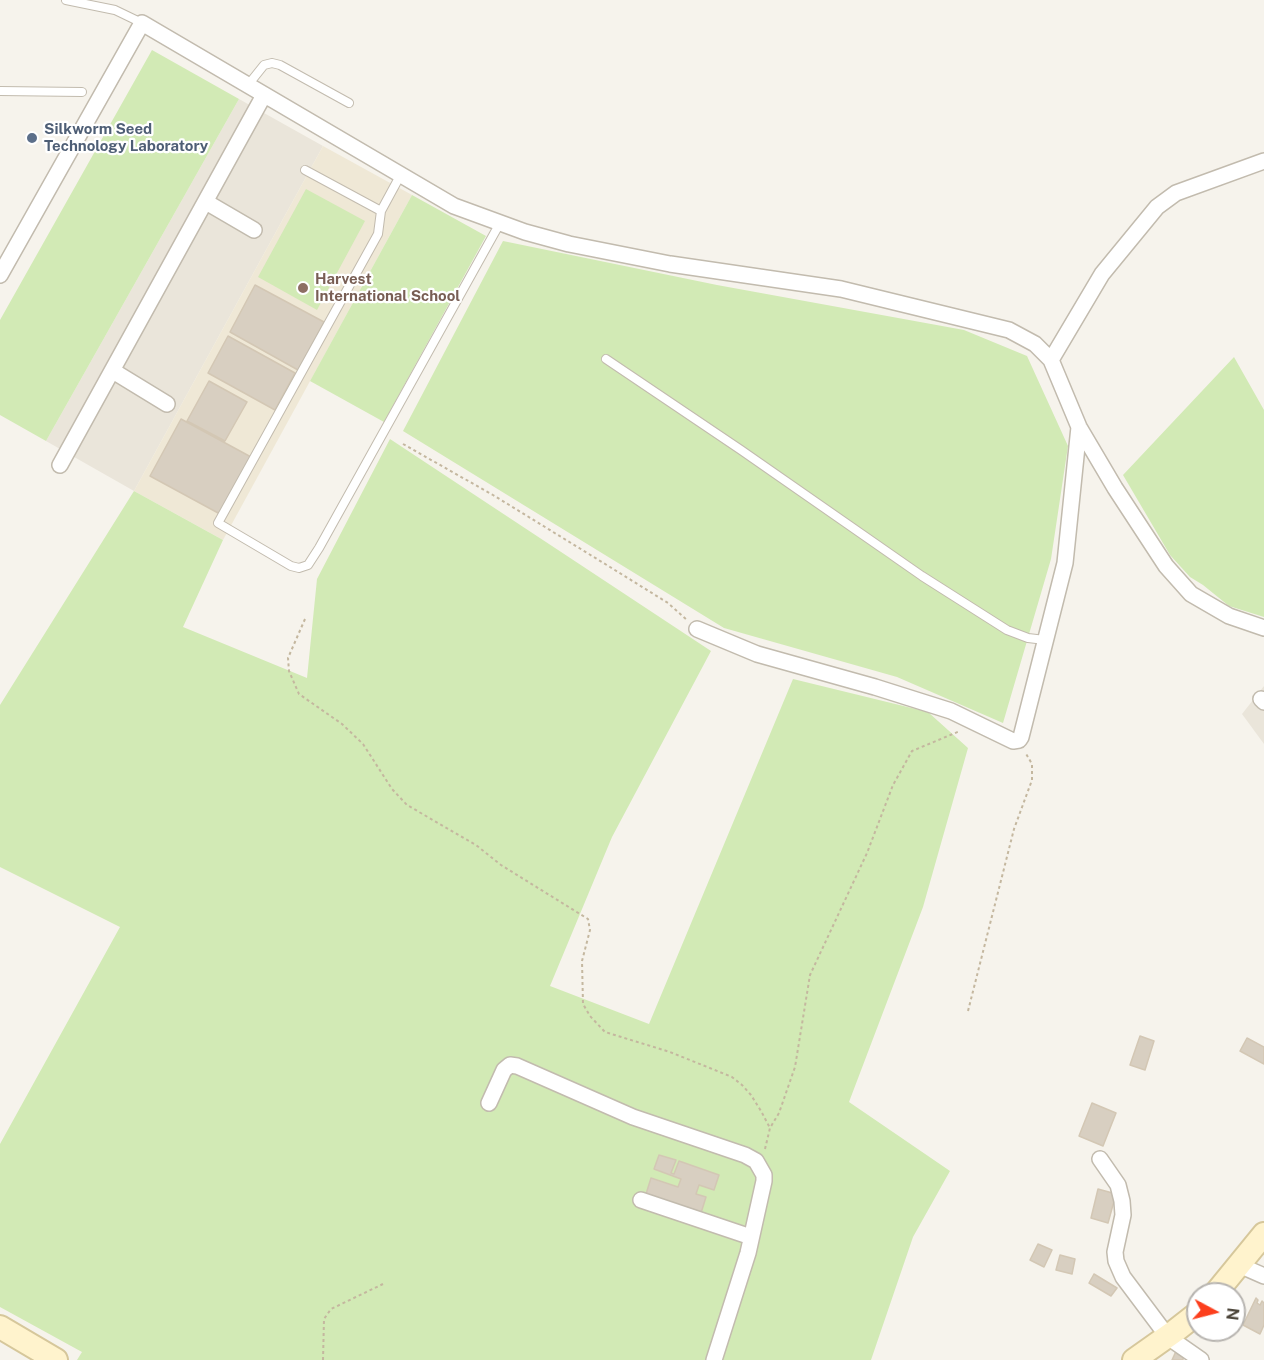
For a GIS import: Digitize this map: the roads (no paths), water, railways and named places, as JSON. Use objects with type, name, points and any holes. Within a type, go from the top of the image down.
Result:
[{"type":"street","points":[[0,275],[142,23],[454,206],[525,232],[569,244],[670,264],[841,289],[1009,330],[1035,344],[1051,360],[1079,427],[1115,488],[1166,566],[1191,594],[1229,616],[1264,628]]},
{"type":"street","points":[[60,465],[264,94]]},
{"type":"street","points":[[1051,360],[1102,274],[1158,207],[1176,193],[1264,161]]},
{"type":"street","points":[[206,202],[254,230]]},
{"type":"street","points":[[112,371],[167,404]]},
{"type":"street","points":[[697,629],[757,654],[951,711],[1013,741],[1018,740],[1021,737],[1065,563],[1079,427]]},
{"type":"street","points":[[489,1103],[504,1070],[510,1065],[517,1066],[633,1117],[745,1155],[756,1161],[764,1175],[751,1237],[714,1360]]},
{"type":"street","points":[[1100,1160],[1118,1185],[1122,1201],[1123,1215],[1115,1252],[1116,1261],[1123,1276],[1168,1337],[1201,1360]]},
{"type":"street","points":[[641,1200],[751,1237]]},
{"type":"street","points":[[1225,1282],[1264,1234]]},
{"type":"street","points":[[1239,1265],[1264,1276]]},
{"type":"street","points":[[1134,1360],[1186,1322]]},
{"type":"street","points":[[0,1328],[56,1360]]},
{"type":"lane","points":[[66,0],[115,10],[142,23]]},
{"type":"lane","points":[[248,85],[264,65],[272,63],[280,65],[349,103]]},
{"type":"lane","points":[[0,91],[82,92]]},
{"type":"lane","points":[[305,170],[381,211]]},
{"type":"lane","points":[[400,176],[381,211],[378,234],[218,523],[291,566],[299,568],[308,565],[319,548],[500,223]]},
{"type":"lane","points":[[606,359],[922,576],[1007,630],[1028,638],[1045,640]]},
{"type":"place","name":"Silkworm Seed Technology Laboratory","points":[[32,138]]},
{"type":"place","name":"Harvest International School","points":[[303,288]]}]
